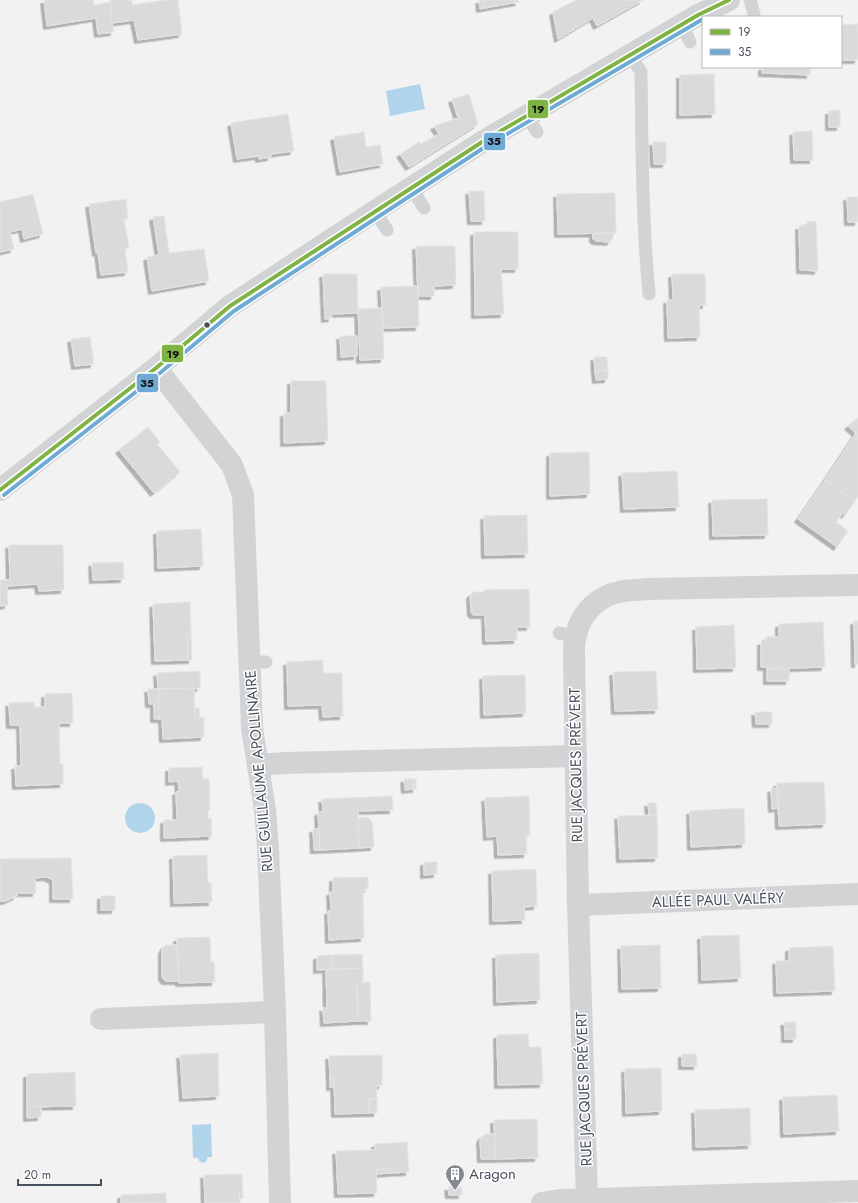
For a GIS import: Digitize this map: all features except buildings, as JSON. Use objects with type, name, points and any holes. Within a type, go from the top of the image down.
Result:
[{"type":"street","points":[[0,490],[156,368],[230,306],[374,210],[482,142],[532,124],[630,56],[686,33],[698,15],[729,0]]},
{"type":"street","name":"RUE GUILLAUME APOLLINAIRE","points":[[156,368],[232,465],[243,495],[258,662],[252,728],[265,810],[268,848],[275,1012],[280,1203]]},
{"type":"street","name":"RUE JACQUES PRÉVERT","points":[[587,1200],[578,905],[574,654],[567,634],[579,624],[596,602],[622,591],[648,589],[858,585]]},
{"type":"street","points":[[258,765],[285,763],[576,756]]},
{"type":"street","name":"ALLÉE PAUL VALÉRY","points":[[578,905],[858,894]]},
{"type":"street","points":[[95,1018],[275,1012]]},
{"type":"street","points":[[542,1203],[562,1200],[858,1191]]},
{"type":"lane","points":[[750,0],[754,14]]},
{"type":"lane","points":[[630,56],[640,72],[643,215],[649,294]]},
{"type":"lane","points":[[412,187],[424,208]]},
{"type":"lane","points":[[374,210],[387,230]]},
{"type":"water","points":[[420,84],[425,109],[390,116],[386,91]]},
{"type":"water","points":[[140,803],[151,807],[155,818],[151,829],[140,833],[129,829],[125,818],[129,807]]},
{"type":"water","points":[[211,1124],[212,1157],[208,1157],[206,1162],[203,1163],[199,1161],[198,1158],[193,1158],[192,1125]]},
{"type":"transit line","name":"19","points":[[0,490],[156,368],[230,306],[482,142],[698,15],[729,0]]},
{"type":"transit line","name":"35","points":[[4,495],[160,373],[234,311],[485,147],[702,20]]},
{"type":"place","name":"Aragon","points":[[455,1191]]}]
